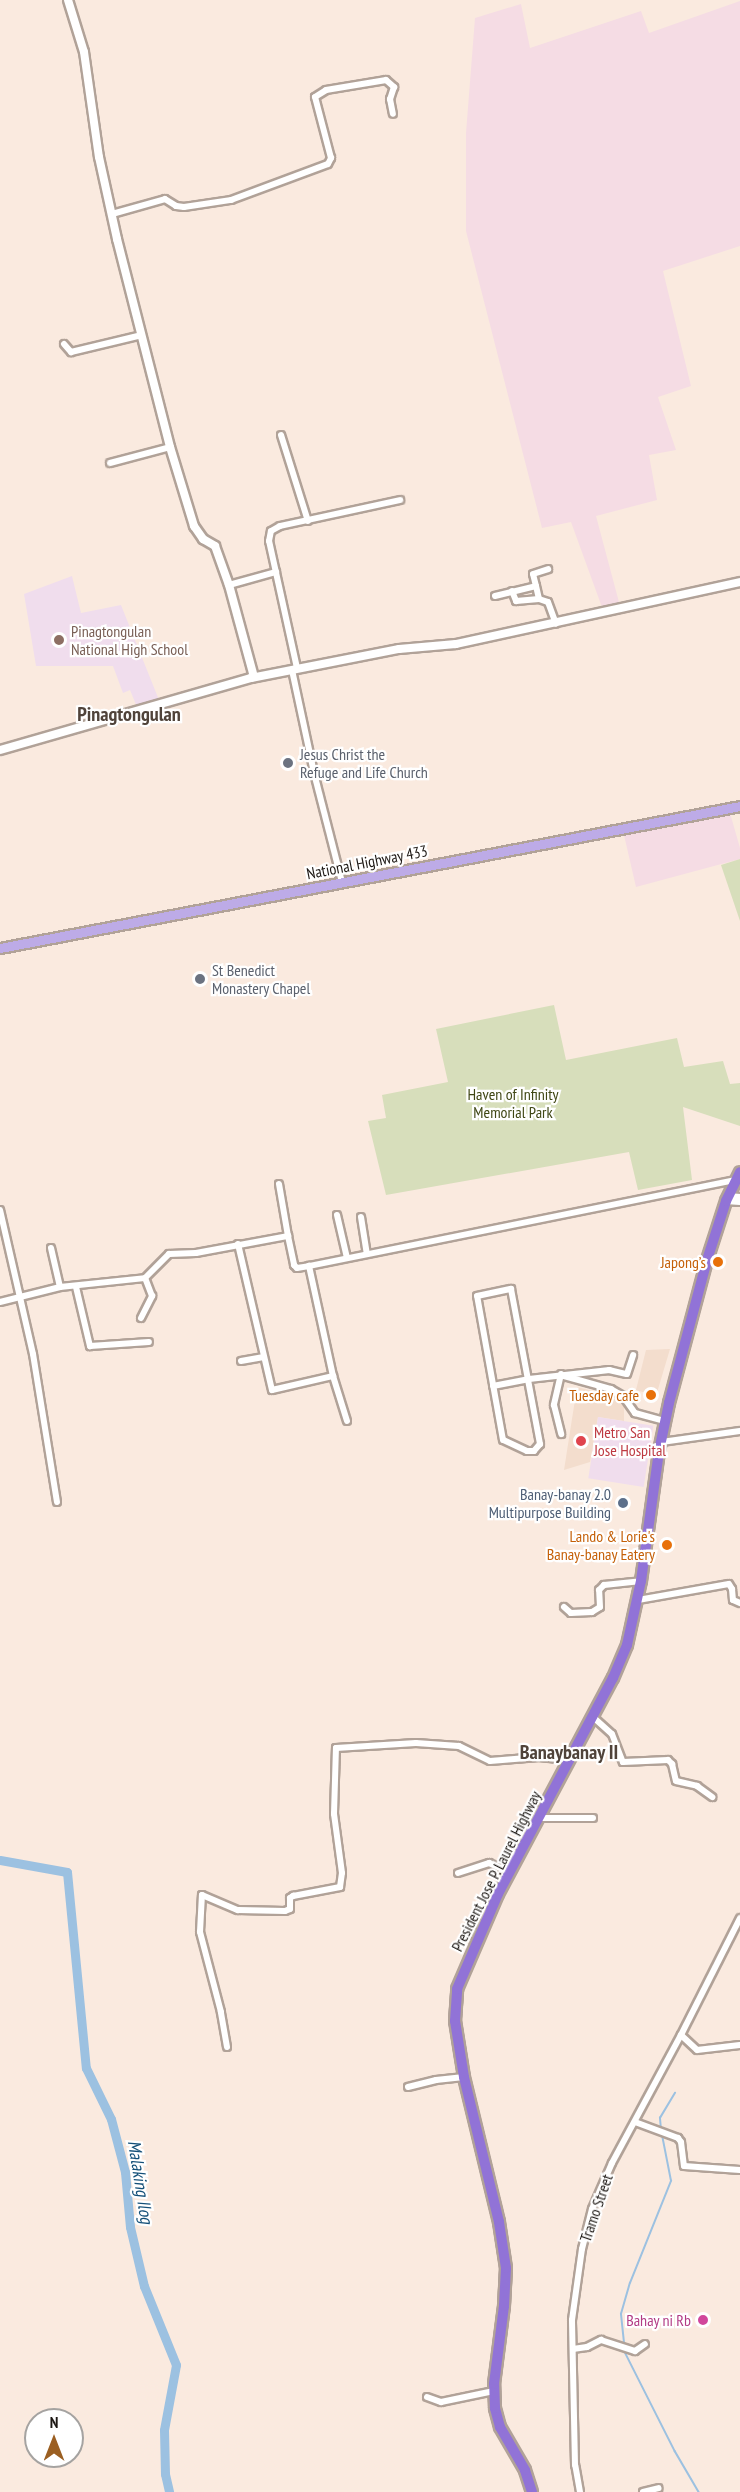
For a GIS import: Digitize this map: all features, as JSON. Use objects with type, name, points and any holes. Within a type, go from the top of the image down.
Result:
[{"type":"highway","name":"President Jose P. Laurel Highway","points":[[532,2492],[525,2470],[500,2427],[494,2391],[506,2268],[499,2222],[464,2078],[455,2021],[457,1989],[464,1968],[510,1872],[593,1717],[627,1645],[638,1600],[660,1442],[697,1295],[727,1199],[737,1176]]},
{"type":"main road","name":"National Highway 433","points":[[0,948],[740,806]]},
{"type":"street","points":[[68,0],[84,52],[99,158],[170,447],[194,526],[203,539],[215,546],[229,585],[254,677]]},
{"type":"street","points":[[112,214],[165,199],[176,206],[184,207],[231,200],[328,164],[331,158],[315,97],[326,90],[386,80],[394,87],[390,99],[393,114]]},
{"type":"street","points":[[64,344],[71,352],[142,335]]},
{"type":"street","points":[[281,435],[308,521]]},
{"type":"street","points":[[110,463],[170,447]]},
{"type":"street","points":[[342,882],[315,777],[269,541],[271,531],[280,526],[400,500]]},
{"type":"street","points":[[539,599],[533,574],[548,569]]},
{"type":"street","points":[[229,585],[276,572]]},
{"type":"street","points":[[0,750],[254,677],[399,649],[456,644],[740,582]]},
{"type":"street","points":[[495,596],[536,586]]},
{"type":"street","points":[[512,591],[516,601],[539,599],[552,607],[556,624]]},
{"type":"street","points":[[279,1184],[294,1265],[301,1268],[737,1176]]},
{"type":"street","points":[[727,1199],[740,1197]]},
{"type":"street","points":[[727,1199],[740,1202]]},
{"type":"street","points":[[0,1210],[44,1414],[57,1502]]},
{"type":"street","points":[[338,1215],[347,1258]]},
{"type":"street","points":[[361,1217],[367,1254]]},
{"type":"street","points":[[0,1302],[60,1287],[145,1278],[169,1254],[196,1253],[288,1236]]},
{"type":"street","points":[[238,1244],[272,1390],[333,1376]]},
{"type":"street","points":[[51,1248],[60,1287]]},
{"type":"street","points":[[309,1266],[333,1376],[347,1421]]},
{"type":"street","points":[[141,1318],[152,1296],[145,1278]]},
{"type":"street","points":[[76,1287],[90,1346],[149,1342]]},
{"type":"street","points":[[511,1289],[540,1444],[534,1452],[527,1452],[504,1442],[493,1386],[477,1296],[511,1289]]},
{"type":"street","points":[[493,1386],[561,1374],[609,1370],[627,1374],[633,1355]]},
{"type":"street","points":[[241,1361],[264,1357]]},
{"type":"street","points":[[561,1374],[611,1389],[623,1396],[635,1413],[665,1421]]},
{"type":"street","points":[[561,1374],[554,1405],[561,1434]]},
{"type":"street","points":[[660,1442],[740,1431]]},
{"type":"street","points":[[564,1606],[571,1613],[592,1612],[600,1607],[599,1590],[604,1585],[641,1581]]},
{"type":"street","points":[[638,1600],[729,1584],[733,1600],[740,1603]]},
{"type":"street","points":[[593,1717],[612,1734],[623,1762],[668,1760],[672,1764],[676,1781],[696,1786],[712,1797]]},
{"type":"street","points":[[227,2047],[221,2012],[200,1932],[202,1895],[238,1910],[285,1911],[290,1909],[290,1898],[293,1896],[340,1887],[342,1874],[334,1814],[336,1748],[416,1743],[455,1745],[490,1761],[539,1757],[569,1760]]},
{"type":"street","points":[[539,1818],[593,1818]]},
{"type":"street","points":[[458,1873],[469,1872],[489,1863],[510,1872]]},
{"type":"street","name":"Tramo Street","points":[[580,2492],[575,2465],[574,2310],[582,2248],[592,2209],[612,2163],[681,2035],[740,1918]]},
{"type":"street","points":[[681,2035],[697,2050],[705,2051],[740,2045]]},
{"type":"street","points":[[408,2087],[436,2080],[464,2078]]},
{"type":"street","points":[[635,2122],[678,2138],[681,2142],[684,2166],[740,2170]]},
{"type":"street","points":[[573,2349],[587,2347],[601,2340],[635,2351],[645,2344]]},
{"type":"street","points":[[427,2397],[441,2402],[494,2391]]},
{"type":"street","points":[[643,2492],[659,2488]]},
{"type":"shaded area","points":[[740,1],[740,246],[663,271],[691,386],[658,397],[676,450],[649,455],[657,500],[596,516],[620,606],[603,610],[571,522],[542,528],[466,231],[466,133],[475,18],[521,4],[530,48],[641,11],[649,33]]},
{"type":"shaded area","points":[[72,576],[81,613],[121,605],[159,700],[137,707],[130,690],[123,693],[113,666],[36,666],[24,594]]},
{"type":"shaded area","points":[[730,813],[740,848],[740,859],[636,887],[624,835]]},
{"type":"shaded area","points":[[670,1349],[656,1396],[636,1390],[646,1350]]},
{"type":"shaded area","name":"Metro San Jose Hospital","points":[[577,1387],[624,1399],[624,1421],[598,1417],[590,1462],[564,1470]]},
{"type":"shaded area","points":[[598,1417],[653,1426],[644,1487],[588,1478]]},
{"type":"green space","points":[[740,859],[740,921],[721,865]]},
{"type":"green space","name":"Haven of Infinity Memorial Park","points":[[554,1005],[566,1060],[677,1038],[684,1067],[723,1061],[730,1084],[740,1083],[740,1126],[683,1107],[692,1180],[638,1190],[629,1152],[386,1195],[368,1121],[386,1118],[382,1095],[448,1082],[436,1029]]},
{"type":"waterway","name":"Malaking Ilog","points":[[0,1860],[67,1872],[86,2068],[111,2119],[125,2172],[130,2227],[144,2286],[176,2365],[164,2430],[165,2474],[169,2492]]},
{"type":"waterway","points":[[661,2130],[660,2118],[675,2093]]},
{"type":"waterway","points":[[624,2343],[621,2314],[630,2283],[671,2181],[662,2135]]},
{"type":"waterway","points":[[625,2352],[675,2451],[699,2492]]},
{"type":"place","name":"Pinagtongulan National High School","points":[[59,640]]},
{"type":"place","name":"Jesus Christ the Refuge and Life Church","points":[[288,763]]},
{"type":"place","name":"St Benedict Monastery Chapel","points":[[200,979]]},
{"type":"place","name":"Japong’s","points":[[718,1262]]},
{"type":"place","name":"Tuesday cafe","points":[[651,1395]]},
{"type":"place","name":"Metro San Jose Hospital","points":[[581,1441]]},
{"type":"place","name":"Banay-banay 2.0 Multipurpose Building","points":[[623,1503]]},
{"type":"place","name":"Lando & Lorie's Banay-banay Eatery","points":[[667,1545]]},
{"type":"place","name":"Bahay ni Rb","points":[[703,2320]]},
{"type":"district","name":"Pinagtongulan","points":[[129,714]]},
{"type":"district","name":"Banaybanay II","points":[[569,1752]]}]
